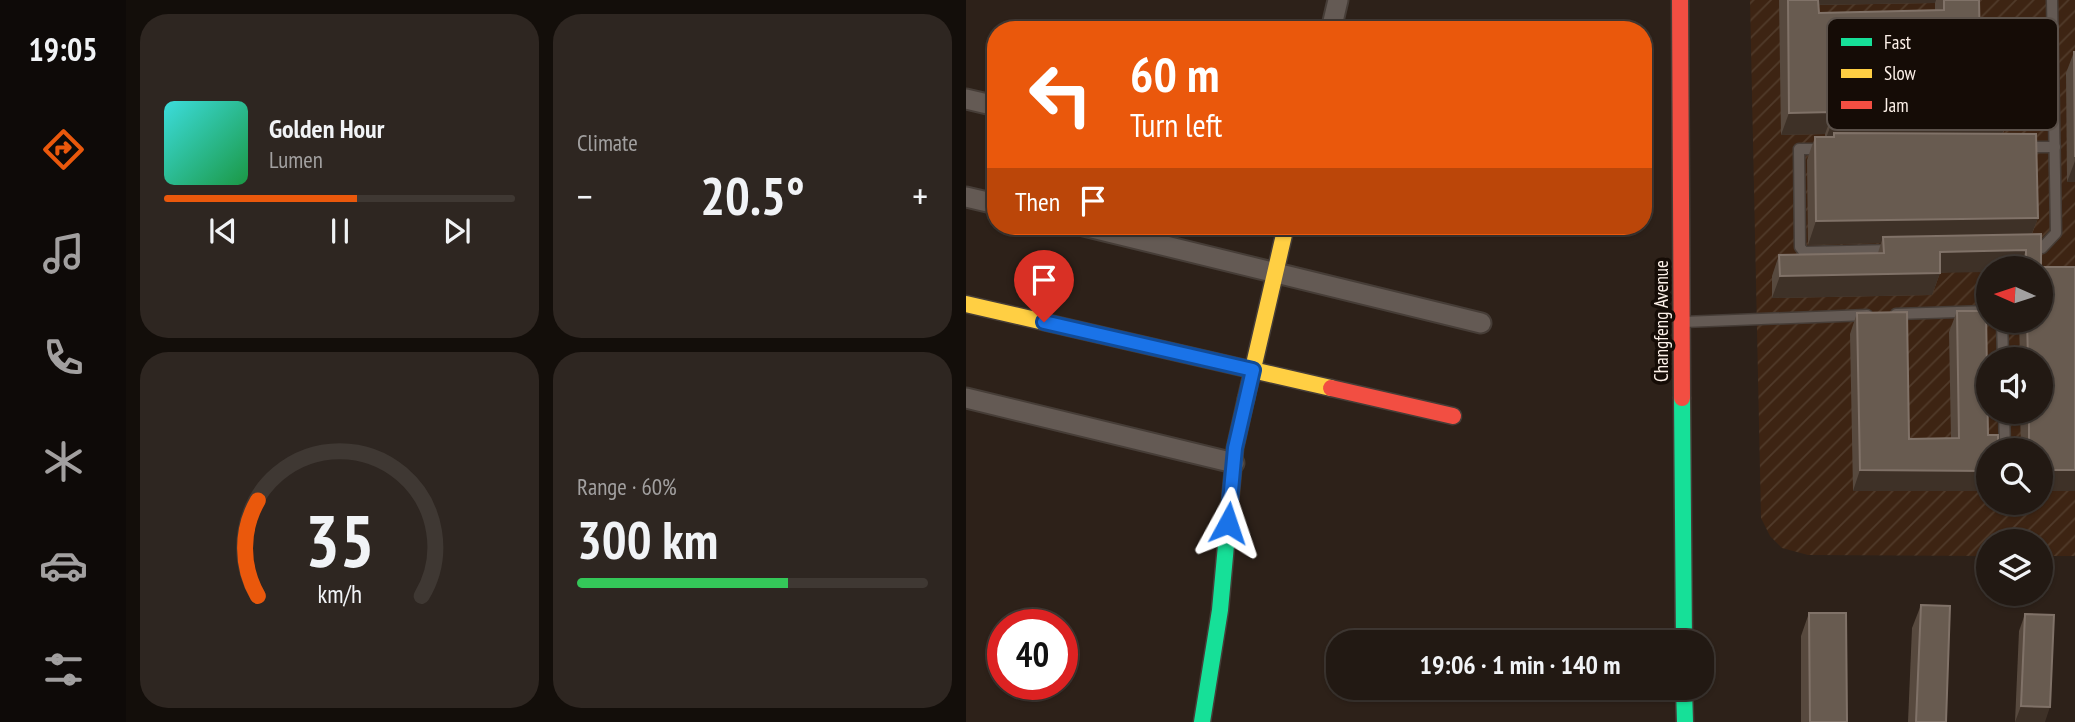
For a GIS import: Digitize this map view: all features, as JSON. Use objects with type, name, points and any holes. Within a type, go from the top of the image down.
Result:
[{"type":"street","points":[[1333,21],[1338,0]]},
{"type":"street","name":"Changfeng Avenue","points":[[1680,0],[1684,630]]},
{"type":"street","points":[[966,99],[987,104]]},
{"type":"street","points":[[966,197],[987,202]]},
{"type":"street","points":[[1121,235],[1481,323]]},
{"type":"street","points":[[1202,722],[1220,610],[1234,463],[1284,235]]},
{"type":"street","points":[[966,304],[1453,416]]},
{"type":"street","points":[[966,398],[1234,463]]},
{"type":"street","points":[[1684,700],[1685,722]]},
{"type":"lane","points":[[2052,0],[2052,18]]},
{"type":"lane","points":[[2014,248],[2042,248],[2056,233],[2054,130]]},
{"type":"lane","points":[[2014,147],[2054,147]]},
{"type":"lane","points":[[1839,149],[1799,149],[1800,247],[1804,252],[1902,250]]},
{"type":"lane","points":[[1891,315],[1976,311]]},
{"type":"lane","points":[[1682,322],[1877,315]]},
{"type":"shaded area","points":[[1750,0],[2075,0],[2075,556],[2053,556],[2053,529],[1976,529],[1976,556],[1808,555],[1782,548],[1770,536],[1761,518]]},
{"type":"building","points":[[1788,0],[1818,0],[1819,13],[1944,10],[1944,0],[1979,0],[1979,18],[1827,18],[1827,112],[1789,113]]},
{"type":"building","points":[[2074,52],[2075,52],[2075,157]]},
{"type":"building","points":[[1834,133],[2036,134],[2038,218],[1816,221],[1815,137],[1834,137]]},
{"type":"building","points":[[2041,234],[2041,256],[2026,256],[2026,250],[1940,252],[1940,273],[1780,276],[1779,255],[1884,253],[1883,237]]},
{"type":"building","points":[[2053,267],[2075,267],[2075,470],[2053,470],[2053,438],[2029,438],[2029,424],[2053,424],[2053,347],[2028,347],[2027,333],[2053,333]]},
{"type":"building","points":[[1957,311],[1976,311],[1976,333],[1986,333],[1987,347],[1976,347],[1976,424],[1988,424],[1988,435],[1998,435],[1998,438],[1976,438],[1976,471],[1860,470],[1857,313],[1907,312],[1909,439],[1959,438]]},
{"type":"building","points":[[1921,605],[1950,606],[1946,722],[1916,722]]},
{"type":"building","points":[[1809,613],[1846,613],[1847,722],[1810,722]]},
{"type":"building","points":[[2025,614],[2054,615],[2050,707],[2021,706]]},
{"type":"traffic: fast","points":[[1682,398],[1684,630]]},
{"type":"traffic: fast","points":[[1202,722],[1220,610],[1235,448],[1246,399]]},
{"type":"traffic: fast","points":[[1684,700],[1685,722]]},
{"type":"traffic: slow","points":[[1246,399],[1284,235]]},
{"type":"traffic: slow","points":[[966,304],[1331,388]]},
{"type":"traffic: jam","points":[[1680,0],[1682,398]]},
{"type":"traffic: jam","points":[[1331,388],[1453,416]]},
{"type":"route","points":[[1044,322],[1253,370],[1235,448],[1228,523]]}]
